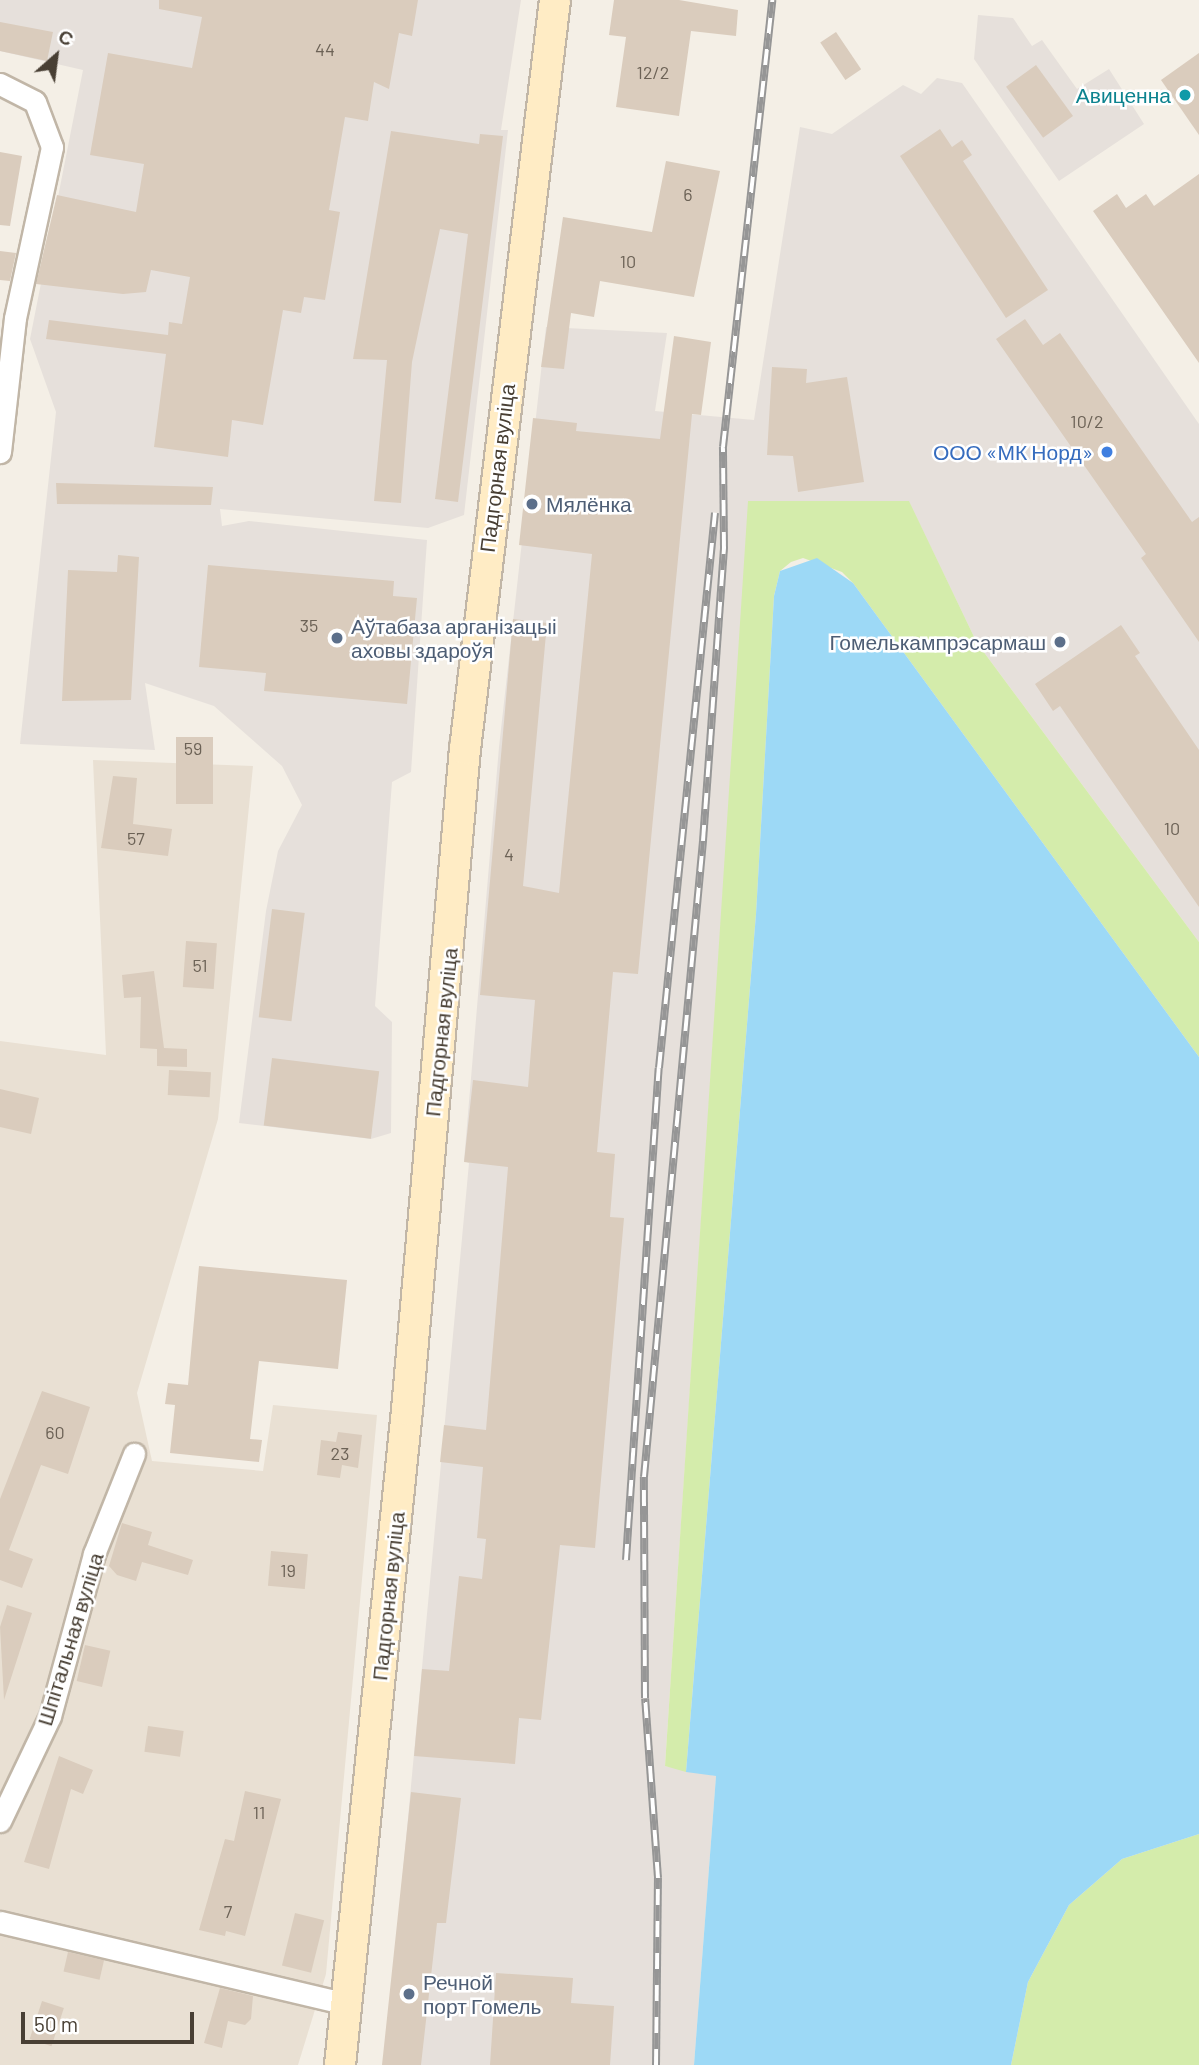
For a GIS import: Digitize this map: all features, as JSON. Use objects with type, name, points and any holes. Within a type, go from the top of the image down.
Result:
[{"type":"street","name":"Падгорная вуліца","points":[[340,2065],[465,748],[555,0]]},
{"type":"street","points":[[0,452],[8,317],[52,147],[34,102],[7,86]]},
{"type":"street","name":"Шпітальная вуліца","points":[[0,1821],[50,1716],[94,1554],[134,1454]]},
{"type":"street","points":[[0,1922],[347,2004]]},
{"type":"shaded area","points":[[0,0],[521,0],[501,130],[508,130],[464,515],[428,528],[220,509],[222,526],[249,521],[427,540],[411,772],[392,782],[375,1006],[392,1022],[391,1133],[371,1139],[239,1123],[266,911],[278,851],[302,805],[282,766],[214,706],[145,683],[155,750],[20,744],[56,412],[30,339],[83,70],[0,51]]},
{"type":"shaded area","points":[[978,15],[1013,18],[1032,46],[1042,40],[1077,89],[1109,69],[1144,124],[1059,181],[974,59]]},
{"type":"shaded area","points":[[937,78],[962,83],[1199,424],[1199,942],[977,643],[909,502],[749,501],[665,1766],[716,1776],[694,2065],[385,2065],[469,1163],[464,1161],[499,747],[546,327],[667,333],[655,411],[754,420],[800,127],[832,134],[903,85],[921,94]]},
{"type":"shaded area","points":[[93,760],[253,766],[218,1119],[137,1393],[152,1461],[263,1471],[273,1405],[377,1415],[326,1974],[298,2065],[0,2065],[0,1041],[106,1055]]},
{"type":"green space","points":[[748,501],[909,501],[977,643],[1199,942],[1199,1057],[853,583],[842,572],[803,558],[791,562],[780,571],[774,596],[756,914],[686,1772],[665,1766]]},
{"type":"green space","points":[[1199,1834],[1199,2065],[1011,2065],[1028,1982],[1069,1905],[1122,1859]]},
{"type":"water","points":[[817,558],[853,583],[1199,1057],[1199,1834],[1122,1859],[1069,1905],[1028,1982],[1011,2065],[694,2065],[716,1776],[686,1772],[756,914],[774,596],[780,571]]},
{"type":"building","points":[[159,0],[418,0],[412,36],[399,33],[389,89],[374,82],[368,121],[345,117],[329,210],[340,212],[325,300],[304,297],[301,313],[283,310],[263,425],[232,420],[228,457],[154,447],[166,354],[46,339],[49,320],[168,335],[169,322],[182,324],[190,277],[151,270],[146,292],[123,294],[36,284],[57,195],[136,212],[144,164],[90,155],[108,53],[192,68],[202,17],[159,9]]},
{"type":"building","points":[[614,0],[679,0],[738,10],[736,36],[691,31],[679,116],[616,107],[626,37],[609,35]]},
{"type":"building","points":[[0,22],[53,32],[47,61],[0,51]]},
{"type":"building","points":[[836,32],[861,69],[845,80],[820,43]]},
{"type":"building","name":"Авиценна","points":[[1199,53],[1199,135],[1161,80]]},
{"type":"building","points":[[1036,65],[1073,116],[1043,138],[1006,87]]},
{"type":"building","points":[[940,129],[952,147],[962,140],[972,155],[963,161],[1048,290],[1006,318],[900,156]]},
{"type":"building","points":[[391,131],[479,144],[480,134],[503,136],[458,502],[435,499],[468,234],[440,229],[412,362],[401,503],[374,501],[387,360],[353,359]]},
{"type":"building","points":[[0,152],[22,156],[10,226],[0,225]]},
{"type":"building","points":[[666,161],[720,171],[694,297],[600,281],[594,317],[571,313],[564,369],[541,367],[563,217],[652,232]]},
{"type":"building","points":[[1199,174],[1199,363],[1093,211],[1117,194],[1126,208],[1146,194],[1154,206]]},
{"type":"building","points":[[0,251],[16,253],[10,281],[0,280]]},
{"type":"building","points":[[1025,319],[1043,345],[1060,333],[1192,522],[1199,517],[1199,642],[1141,558],[1146,554],[996,339]]},
{"type":"building","points":[[674,336],[711,342],[701,415],[692,414],[638,974],[613,972],[597,1152],[615,1154],[610,1217],[624,1218],[595,1548],[560,1545],[541,1720],[519,1718],[515,1764],[414,1756],[422,1669],[449,1671],[459,1576],[482,1579],[486,1539],[477,1538],[483,1467],[440,1462],[444,1425],[486,1430],[508,1167],[464,1162],[473,1080],[528,1087],[535,1000],[480,995],[513,619],[547,623],[523,886],[559,893],[592,554],[519,545],[533,418],[577,423],[576,431],[660,439]]},
{"type":"building","points":[[772,367],[807,369],[806,383],[847,377],[864,482],[798,492],[793,456],[767,455]]},
{"type":"building","points":[[56,483],[213,487],[211,505],[57,504]]},
{"type":"building","points":[[118,555],[139,557],[131,700],[62,701],[68,570],[117,572]]},
{"type":"building","points":[[208,565],[394,581],[393,596],[417,598],[407,704],[264,691],[266,673],[199,667]]},
{"type":"building","points":[[1121,625],[1140,653],[1135,656],[1199,750],[1199,907],[1060,706],[1053,711],[1035,684]]},
{"type":"building","points":[[176,737],[213,737],[213,804],[176,804]]},
{"type":"building","points":[[113,776],[137,778],[133,824],[172,829],[168,856],[101,848]]},
{"type":"building","points":[[272,909],[305,913],[291,1021],[259,1017]]},
{"type":"building","points":[[186,941],[217,943],[214,989],[183,987]]},
{"type":"building","points":[[154,971],[164,1048],[187,1049],[187,1067],[157,1066],[157,1049],[140,1048],[141,997],[124,998],[122,975]]},
{"type":"building","points":[[272,1058],[379,1071],[371,1139],[264,1125]]},
{"type":"building","points":[[169,1070],[211,1072],[210,1097],[168,1095]]},
{"type":"building","points":[[0,1089],[39,1098],[31,1134],[0,1127]]},
{"type":"building","points":[[199,1266],[347,1280],[338,1369],[259,1361],[250,1439],[262,1440],[259,1462],[170,1453],[175,1405],[165,1404],[168,1383],[188,1385]]},
{"type":"building","points":[[42,1391],[90,1407],[68,1474],[41,1465],[9,1550],[33,1559],[22,1588],[0,1580],[0,1499]]},
{"type":"building","points":[[338,1432],[362,1435],[358,1468],[342,1465],[340,1478],[317,1475],[321,1440],[336,1442]]},
{"type":"building","points":[[122,1523],[152,1532],[148,1545],[193,1560],[188,1575],[142,1562],[136,1581],[117,1575],[109,1566]]},
{"type":"building","points":[[271,1551],[308,1554],[305,1589],[268,1586]]},
{"type":"building","points":[[7,1605],[32,1613],[4,1700],[0,1627]]},
{"type":"building","points":[[85,1645],[110,1651],[102,1687],[77,1681]]},
{"type":"building","points":[[148,1726],[184,1731],[180,1757],[144,1752]]},
{"type":"building","points":[[59,1756],[93,1770],[83,1794],[71,1789],[49,1869],[24,1862]]},
{"type":"building","points":[[245,1791],[281,1799],[245,1936],[226,1931],[225,1936],[199,1930],[225,1839],[234,1841]]},
{"type":"building","name":"Речной порт Гомель","points":[[411,1792],[461,1798],[446,1923],[437,1923],[421,2065],[382,2065]]},
{"type":"building","points":[[295,1913],[324,1920],[311,1973],[282,1965]]},
{"type":"building","points":[[68,1952],[104,1960],[100,1980],[64,1971]]},
{"type":"building","points":[[496,1973],[573,1978],[571,2003],[614,2006],[610,2065],[490,2065]]},
{"type":"building","points":[[220,1988],[253,1996],[251,2019],[245,2025],[228,2021],[222,2048],[204,2043]]},
{"type":"building","points":[[42,2001],[64,2008],[52,2046],[30,2039]]},
{"type":"railway","points":[[656,2065],[658,1878],[645,1698],[644,1477],[703,841],[724,548],[723,447],[772,0]]},
{"type":"railway","points":[[626,1560],[659,1068],[715,513]]},
{"type":"place","name":"Авиценна","points":[[1185,95]]},
{"type":"place","name":"ООО «МК Норд»","points":[[1107,452]]},
{"type":"place","name":"Мялёнка","points":[[532,504]]},
{"type":"place","name":"Аўтабаза арганізацыі аховы здароўя","points":[[337,638]]},
{"type":"place","name":"Гомелькампрэсармаш","points":[[1060,642]]},
{"type":"place","name":"Речной порт Гомель","points":[[409,1994]]}]
